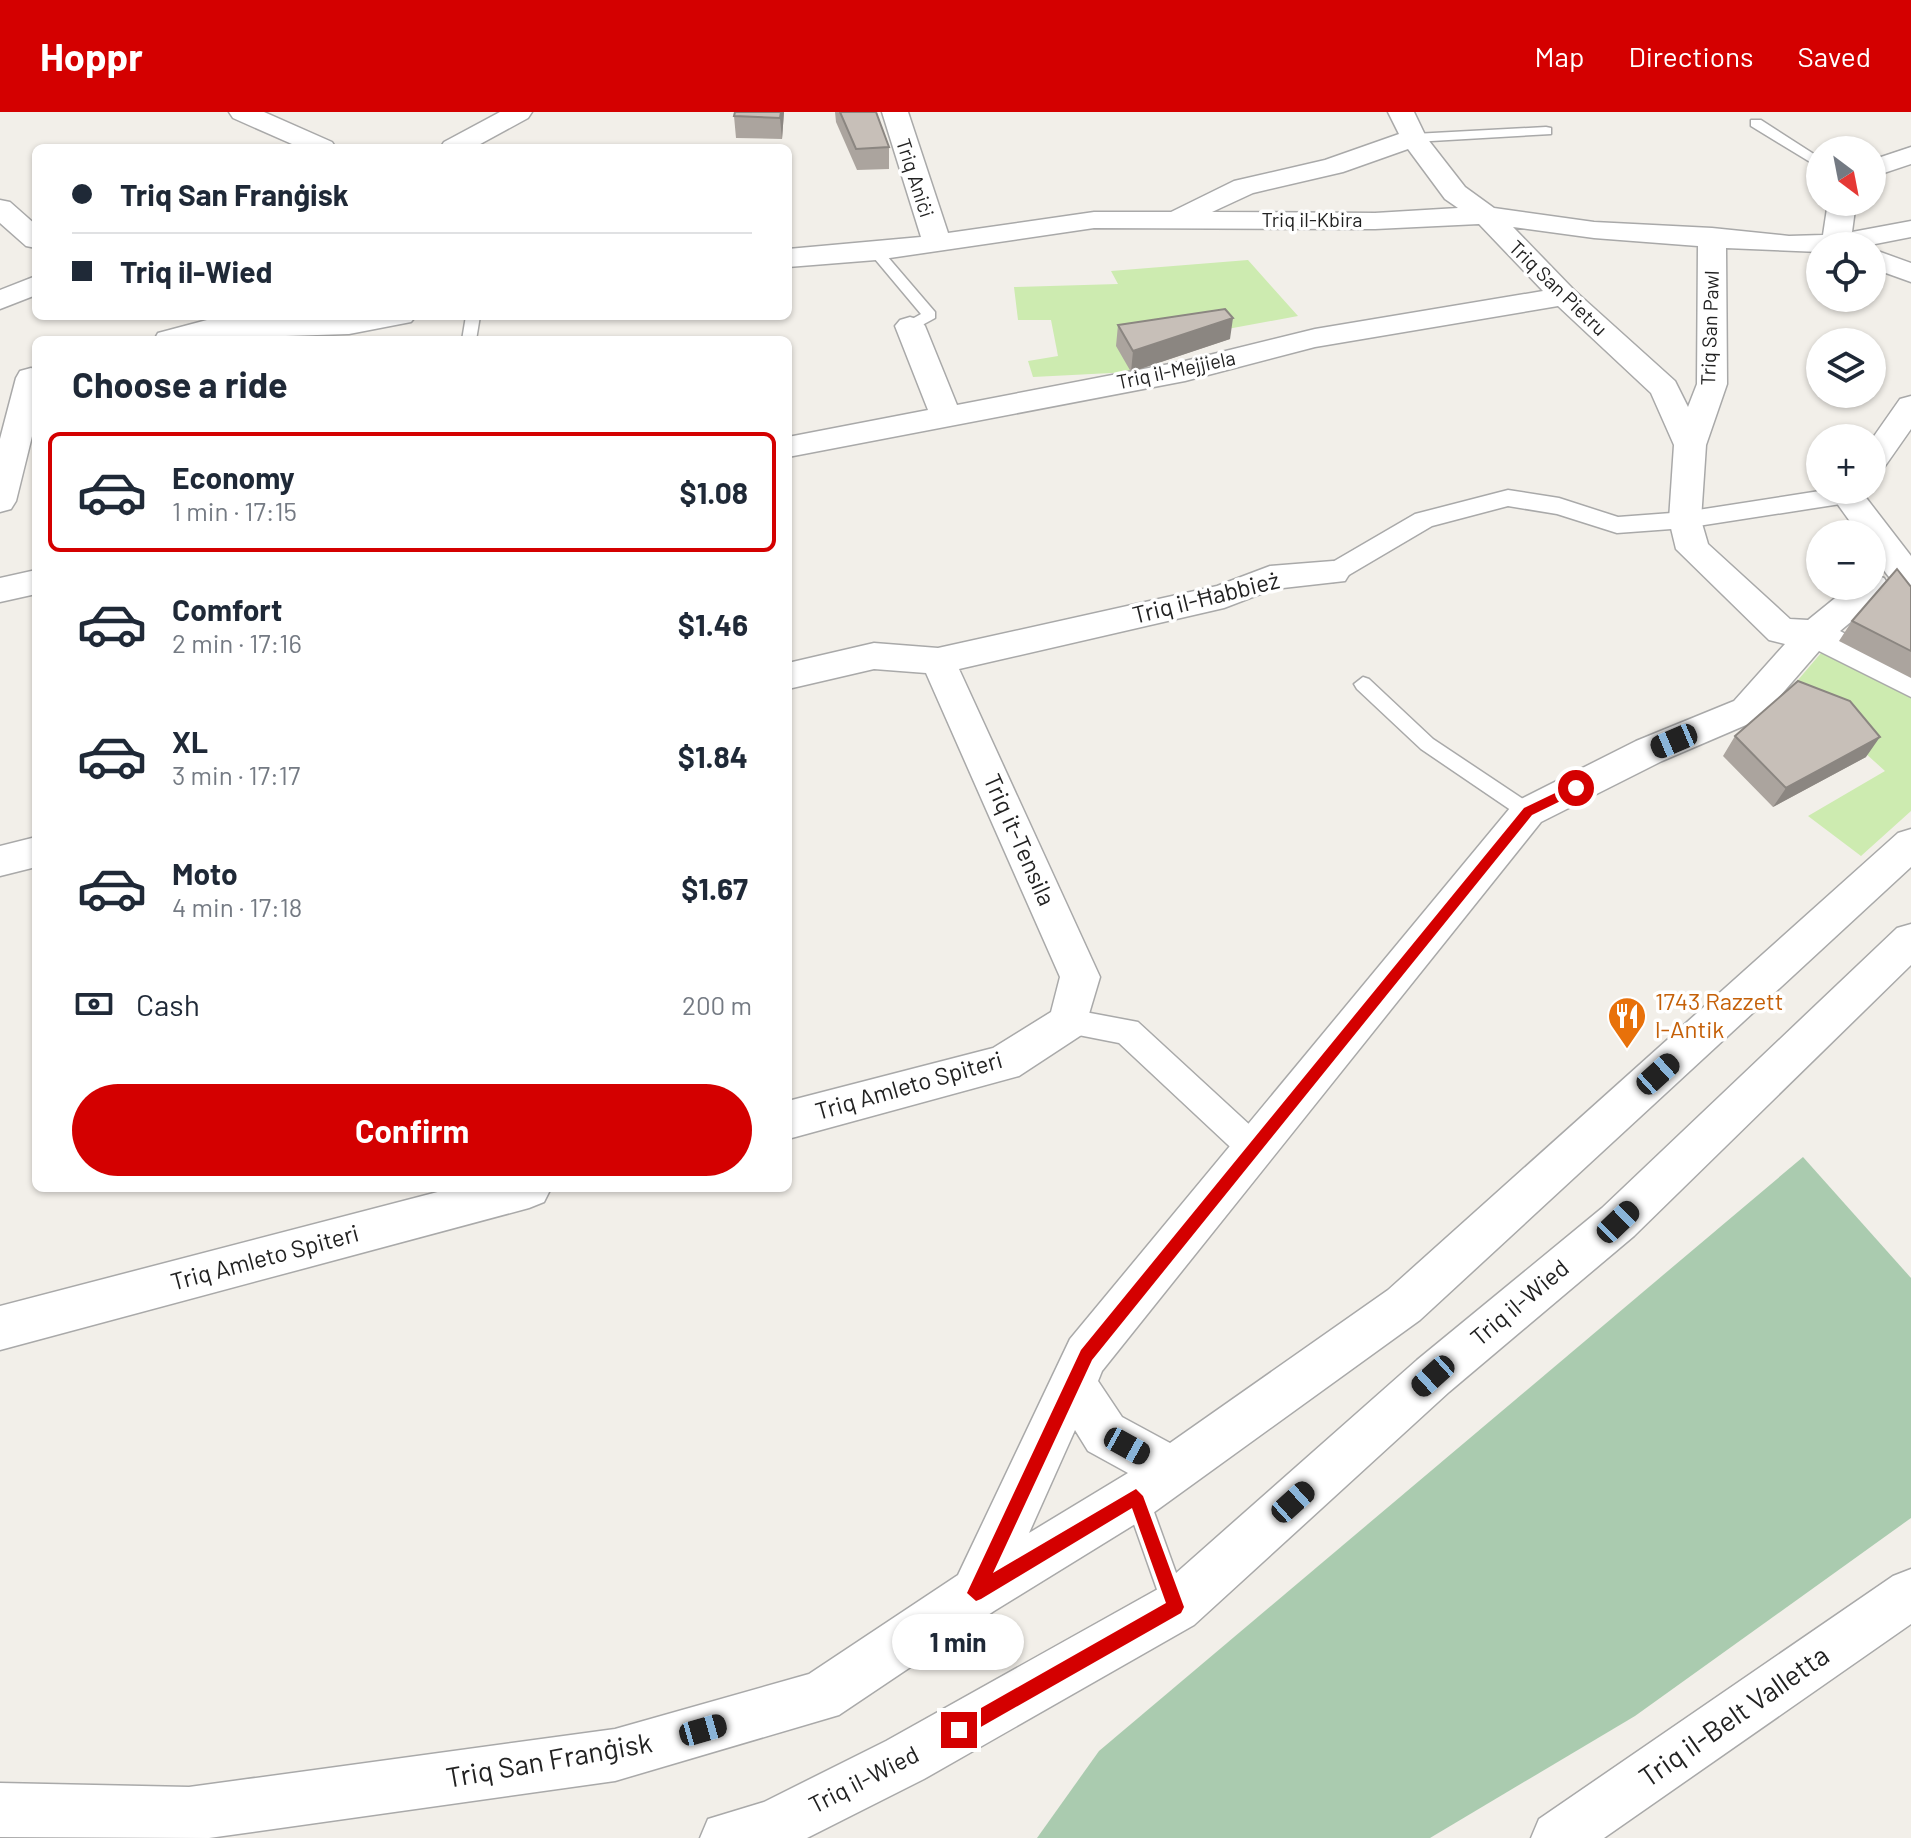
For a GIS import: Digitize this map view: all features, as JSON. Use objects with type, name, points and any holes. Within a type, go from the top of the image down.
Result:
[{"type":"street","points":[[242,112],[314,144]]},
{"type":"street","points":[[460,144],[519,112]]},
{"type":"street","name":"Triq Aniċi","points":[[895,112],[937,243]]},
{"type":"street","name":"Triq San Pietru","points":[[1401,112],[1414,138],[1455,193],[1486,215],[1564,296],[1664,388],[1690,445]]},
{"type":"street","points":[[1174,219],[1244,187],[1333,166],[1414,138]]},
{"type":"street","points":[[1886,164],[1911,155]]},
{"type":"street","points":[[0,208],[32,236]]},
{"type":"street","name":"Triq il-Kbira","points":[[792,258],[876,252],[1094,220],[1375,221],[1486,215],[1594,230],[1806,244]]},
{"type":"street","name":"Triq il-Kbira","points":[[1886,235],[1911,229]]},
{"type":"street","name":"Triq San Pawl","points":[[1712,236],[1712,384],[1690,445],[1685,520],[1693,549],[1781,631],[1815,633],[1911,684]]},
{"type":"street","points":[[1886,263],[1911,273]]},
{"type":"street","points":[[0,300],[32,287]]},
{"type":"street","name":"Triq il-Mejjiela","points":[[792,446],[1185,371],[1315,338],[1564,296]]},
{"type":"street","points":[[183,336],[207,329],[349,325],[378,320]]},
{"type":"street","points":[[910,326],[946,416]]},
{"type":"street","points":[[0,388],[32,379]]},
{"type":"street","points":[[0,501],[32,385]]},
{"type":"street","points":[[1886,442],[1911,406]]},
{"type":"street","name":"Triq il-Ħabbież","points":[[792,675],[874,656],[938,661],[1224,596],[1270,578],[1333,573],[1424,520],[1508,498],[1559,506],[1617,525],[1685,520],[1806,499]]},
{"type":"street","points":[[1857,504],[1905,572],[1886,580]]},
{"type":"street","points":[[0,590],[32,583]]},
{"type":"street","points":[[976,1593],[1086,1355],[1528,812],[1649,751],[1747,710],[1815,633],[1855,600]]},
{"type":"street","name":"Triq it-Tensila","points":[[938,661],[1080,977],[1069,1022]]},
{"type":"street","points":[[976,1593],[1153,1483],[1404,1305],[1911,844]]},
{"type":"street","points":[[0,861],[32,853]]},
{"type":"street","name":"Triq il-Wied","points":[[727,1838],[770,1828],[905,1760],[1176,1607],[1433,1376],[1618,1222],[1911,940]]},
{"type":"street","points":[[1069,1022],[1127,1031],[1253,1148]]},
{"type":"street","name":"Triq Amleto Spiteri","points":[[792,1119],[1004,1063],[1069,1022]]},
{"type":"street","name":"Triq Amleto Spiteri","points":[[0,1328],[514,1192]]},
{"type":"street","points":[[1073,1384],[1105,1434],[1153,1483]]},
{"type":"street","name":"Triq San Franġisk","points":[[0,1810],[189,1814],[615,1755],[821,1697],[976,1593]]},
{"type":"street","name":"Triq il-Belt Valletta","points":[[1558,1838],[1911,1594]]},
{"type":"lane","points":[[1756,123],[1806,155]]},
{"type":"lane","points":[[1414,138],[1546,131]]},
{"type":"lane","points":[[876,252],[930,315],[910,326]]},
{"type":"lane","points":[[1363,684],[1427,744],[1528,812]]},
{"type":"lane","points":[[1153,1483],[1176,1607]]},
{"type":"green space","points":[[1248,260],[1298,316],[1222,330],[1131,372],[1033,377],[1028,361],[1058,356],[1051,320],[1018,320],[1014,287],[1118,284],[1111,271]]},
{"type":"green space","points":[[1827,646],[1911,692],[1911,811],[1861,856],[1808,816],[1885,771],[1792,687]]},
{"type":"green space","points":[[1803,1157],[1911,1278],[1911,1518],[1635,1716],[1430,1838],[1037,1838],[1099,1751]]},
{"type":"building","points":[[735,112],[781,112],[780,118],[734,116]]},
{"type":"building","points":[[840,112],[876,112],[889,147],[856,149]]},
{"type":"building","points":[[1225,309],[1233,318],[1133,351],[1118,325]]},
{"type":"building","points":[[1897,569],[1911,587],[1911,651],[1852,621],[1870,600],[1886,600],[1886,582]]},
{"type":"building","points":[[1798,681],[1850,701],[1880,737],[1786,788],[1735,736]]},
{"type":"place","name":"1743 Razzett l-Antik","points":[[1627,1050]]},
{"type":"route","points":[[959,1730],[1176,1607],[1136,1496],[976,1593],[1086,1355],[1528,812],[1576,788]]}]
